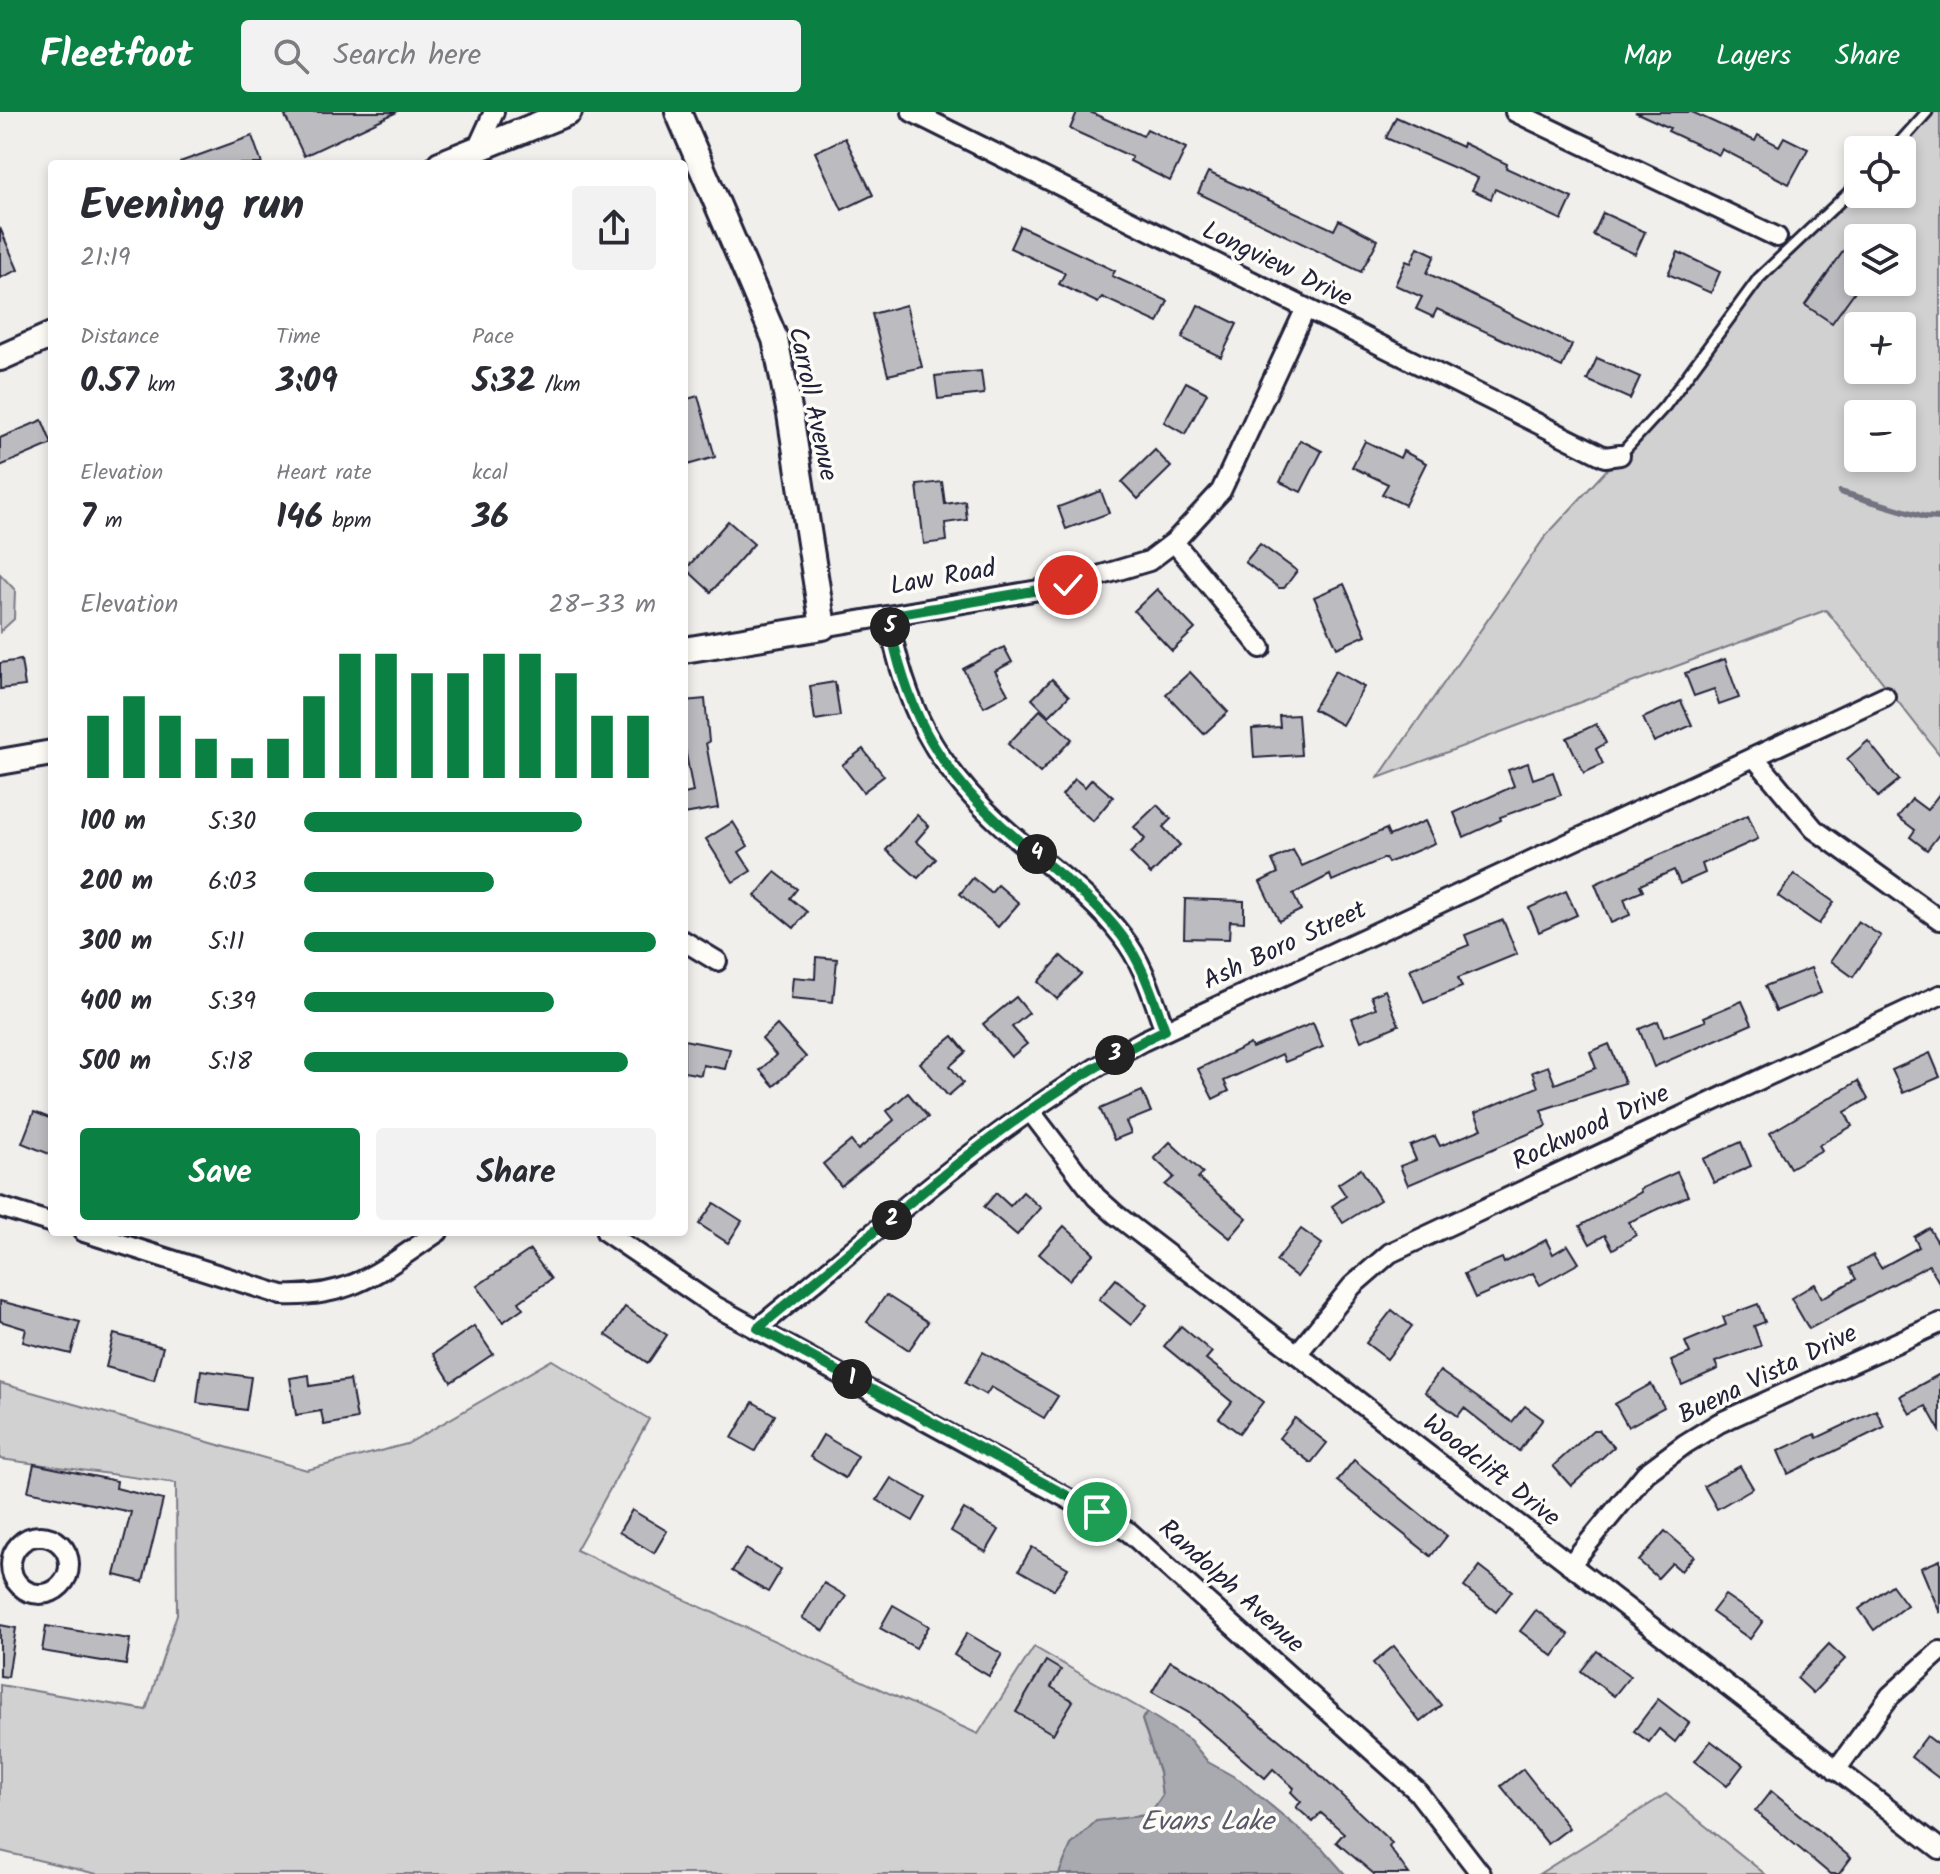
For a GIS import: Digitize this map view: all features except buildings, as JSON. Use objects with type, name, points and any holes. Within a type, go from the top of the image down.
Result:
[{"type":"street","points":[[478,147],[494,112]]},
{"type":"street","points":[[449,160],[569,112]]},
{"type":"street","name":"Carroll Avenue","points":[[678,112],[775,339],[790,414],[823,627]]},
{"type":"street","name":"Longview Drive","points":[[912,112],[1605,457],[1620,455]]},
{"type":"street","points":[[1515,112],[1777,237]]},
{"type":"street","name":"Law Road","points":[[688,649],[1094,579],[1149,561],[1174,542],[1221,491],[1305,310]]},
{"type":"street","points":[[0,358],[48,337]]},
{"type":"street","points":[[1174,542],[1261,648]]},
{"type":"street","points":[[888,616],[897,664],[909,702],[926,736],[957,777],[1001,825],[1063,874],[1123,937],[1142,970],[1165,1030]]},
{"type":"street","name":"Ash Boro Street","points":[[758,1328],[1000,1133],[1077,1076],[1165,1030],[1885,696]]},
{"type":"street","points":[[0,762],[48,754]]},
{"type":"street","points":[[1755,758],[1814,829],[1940,920]]},
{"type":"street","points":[[688,943],[717,961]]},
{"type":"street","name":"Rockwood Drive","points":[[1297,1354],[1352,1286],[1390,1253],[1940,995]]},
{"type":"street","name":"Woodclift Drive","points":[[1031,1112],[1096,1197],[1115,1214],[1940,1849]]},
{"type":"street","points":[[0,1207],[48,1222]]},
{"type":"street","points":[[97,1236],[282,1295],[308,1296],[358,1285],[432,1236]]},
{"type":"street","name":"Randolph Avenue","points":[[612,1236],[713,1305],[1129,1532],[1417,1791],[1481,1874]]},
{"type":"street","name":"Buena Vista Drive","points":[[1570,1565],[1646,1473],[1685,1444],[1719,1423],[1940,1323]]},
{"type":"street","points":[[1836,1770],[1890,1696],[1940,1651]]},
{"type":"lane","points":[[1906,136],[1927,112]]},
{"type":"lane","points":[[1620,455],[1665,406],[1759,278],[1844,197]]},
{"type":"shaded area","points":[[1925,112],[1940,112],[1940,755],[1826,610],[1378,778],[1545,537],[1665,406],[1759,278],[1844,197],[1844,208],[1916,208],[1916,136],[1904,136]]},
{"type":"shaded area","points":[[0,574],[15,590],[14,619],[0,632]]},
{"type":"shaded area","points":[[552,1360],[649,1419],[576,1550],[978,1734],[1034,1647],[1148,1713],[1142,1720],[1159,1772],[1162,1796],[1149,1815],[1133,1816],[1071,1845],[1059,1874],[97,1874],[0,1851],[0,1685],[146,1710],[177,1614],[176,1483],[0,1459],[0,1383],[307,1470],[407,1444]]},
{"type":"shaded area","points":[[1666,1794],[1765,1874],[1539,1874]]},
{"type":"water","name":"Evans Lake","points":[[1148,1713],[1190,1740],[1208,1762],[1240,1780],[1322,1848],[1345,1874],[1059,1874],[1071,1845],[1096,1821],[1149,1815],[1162,1796],[1159,1772],[1142,1719]]},
{"type":"waterway","points":[[1840,492],[1925,517],[1940,518]]},
{"type":"route","points":[[1068,585],[888,616],[897,664],[909,702],[941,758],[1001,825],[1063,874],[1123,937],[1137,958],[1165,1030],[1077,1076],[1000,1133],[758,1328],[1097,1512]]}]
